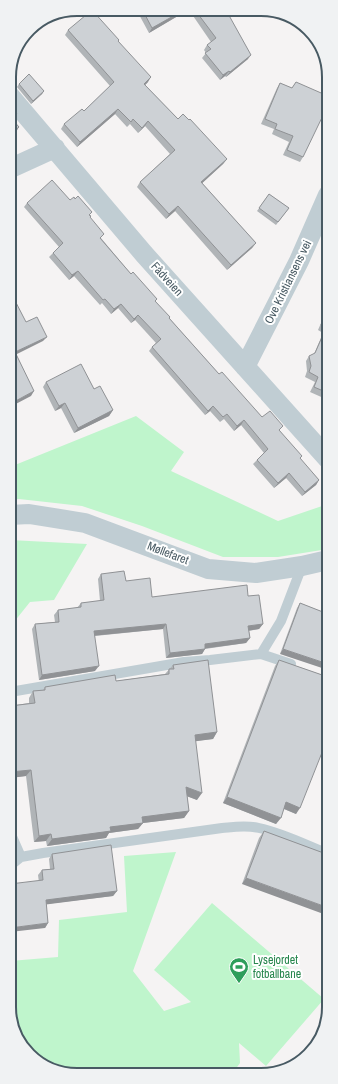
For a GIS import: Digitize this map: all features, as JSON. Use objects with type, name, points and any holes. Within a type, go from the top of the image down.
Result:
[{"type":"street","name":"Fådveien","points":[[16,103],[144,254],[322,452]]},
{"type":"street","points":[[16,166],[54,148]]},
{"type":"street","name":"Ove Kristiansens vei","points":[[245,367],[299,261],[322,209]]},
{"type":"street","name":"Møllefaret","points":[[16,515],[29,514],[85,523],[208,569],[256,573],[322,561]]},
{"type":"lane","points":[[261,654],[281,621],[302,566]]},
{"type":"lane","points":[[16,691],[184,662],[261,654],[299,666]]},
{"type":"lane","points":[[16,861],[21,857],[50,852],[246,826],[273,832],[322,851]]},
{"type":"lane","points":[[16,846],[21,857]]},
{"type":"green space","points":[[136,416],[184,452],[171,471],[278,521],[322,506],[322,550],[278,557],[223,557],[142,526],[82,506],[16,499],[16,465]]},
{"type":"green space","points":[[16,540],[87,544],[54,600],[30,602],[16,620]]},
{"type":"green space","points":[[176,852],[133,971],[164,1011],[191,1002],[154,970],[212,903],[322,997],[322,1001],[266,1066],[239,1043],[240,1063],[236,1068],[65,1067],[43,1058],[26,1041],[17,1019],[16,960],[58,957],[59,920],[127,912],[124,856]]},
{"type":"building","points":[[85,16],[97,16],[151,77],[144,84],[178,119],[183,114],[189,120],[190,119],[227,159],[201,182],[256,243],[231,265],[178,206],[169,214],[140,182],[175,150],[148,121],[142,128],[133,119],[131,122],[118,109],[80,142],[64,124],[82,109],[84,111],[114,82],[68,30]]},
{"type":"building","points":[[146,16],[173,16],[152,28]]},
{"type":"building","points":[[200,16],[229,16],[251,55],[230,72],[229,71],[223,75],[205,53],[211,49],[207,45],[216,38]]},
{"type":"building","points":[[29,74],[44,91],[33,101],[19,84]]},
{"type":"building","points":[[296,82],[322,93],[322,117],[303,157],[287,150],[293,136],[275,129],[277,124],[265,119],[280,83],[292,88]]},
{"type":"building","points":[[52,180],[70,200],[74,197],[75,199],[78,196],[92,212],[89,215],[91,216],[90,217],[104,234],[100,238],[131,274],[133,272],[157,299],[155,301],[170,317],[169,318],[219,374],[222,372],[262,417],[270,411],[283,426],[279,430],[302,456],[300,458],[319,480],[305,492],[289,473],[278,483],[257,460],[268,449],[244,420],[237,426],[227,414],[223,417],[213,406],[208,411],[152,347],[161,339],[138,315],[134,319],[121,304],[114,309],[105,299],[103,300],[78,271],[72,275],[53,253],[63,243],[27,203]]},
{"type":"building","points":[[269,194],[289,208],[278,222],[259,208]]},
{"type":"building","points":[[16,303],[26,322],[37,317],[47,337],[16,352]]},
{"type":"building","points":[[322,337],[322,390],[314,387],[318,377],[309,372],[311,366],[309,356],[315,353]]},
{"type":"building","points":[[16,354],[34,391],[16,401]]},
{"type":"building","points":[[81,364],[94,389],[100,386],[113,410],[78,428],[65,403],[59,406],[46,382]]},
{"type":"building","points":[[124,571],[126,581],[150,578],[152,597],[247,585],[248,596],[259,595],[263,624],[248,626],[250,638],[205,644],[205,649],[170,653],[166,624],[94,631],[99,666],[42,675],[35,624],[59,622],[58,610],[81,607],[81,603],[104,600],[101,574]]},
{"type":"building","points":[[300,603],[322,612],[322,662],[283,649]]},
{"type":"building","points":[[208,660],[217,732],[195,735],[202,793],[186,787],[189,811],[142,817],[143,823],[110,827],[111,831],[52,839],[51,834],[39,836],[31,770],[16,771],[16,705],[35,703],[33,691],[45,690],[45,687],[115,675],[116,681],[169,674],[169,669],[174,669],[173,665]]},
{"type":"building","points":[[279,660],[322,675],[322,753],[300,808],[286,802],[281,818],[227,797]]},
{"type":"building","points":[[264,831],[322,852],[322,905],[246,878]]},
{"type":"building","points":[[111,845],[117,891],[46,900],[48,923],[16,927],[16,883],[43,880],[42,870],[54,869],[52,854]]},
{"type":"place","name":"Lysejordet fotballbane","points":[[239,984]]}]
